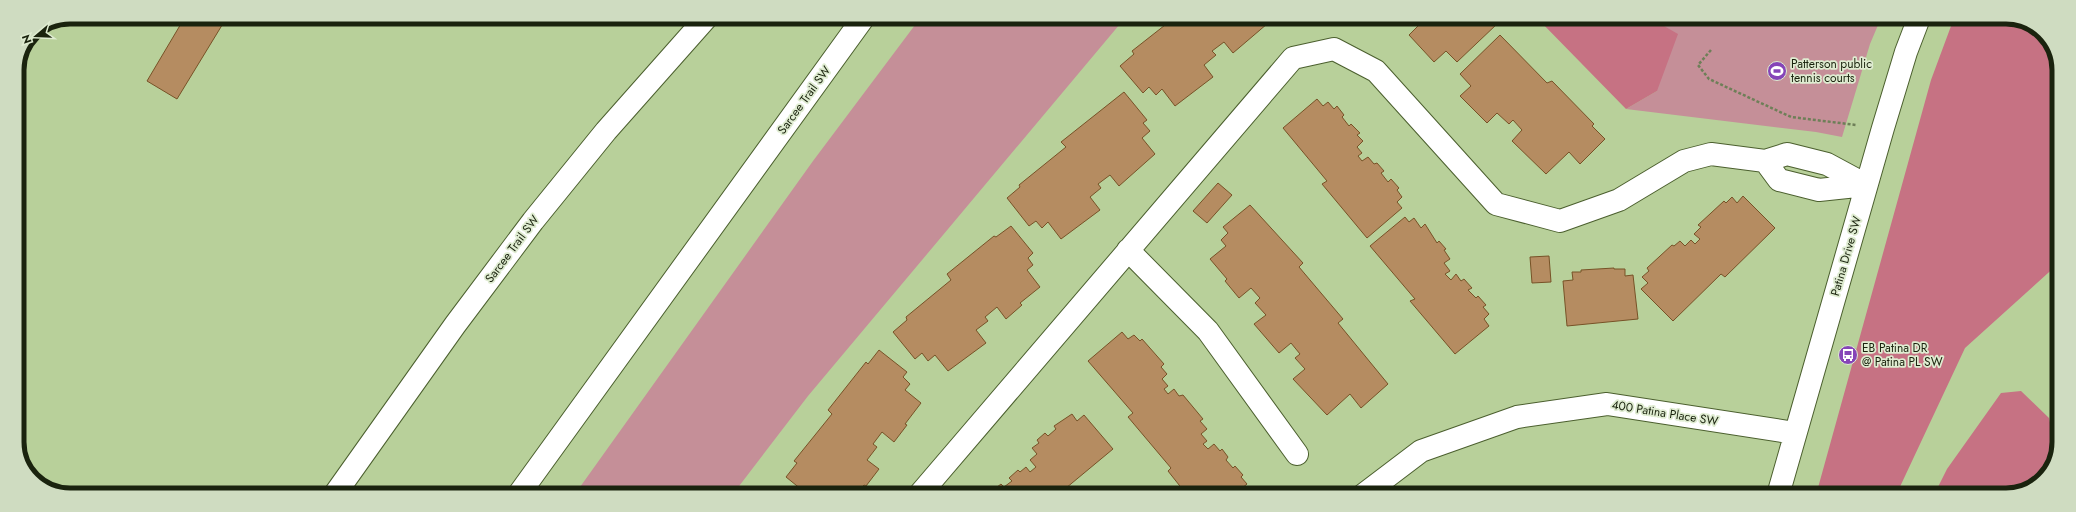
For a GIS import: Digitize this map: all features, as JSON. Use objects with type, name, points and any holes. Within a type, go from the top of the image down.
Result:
[{"type":"main road","name":"Sarcee Trail SW","points":[[339,488],[455,325],[532,221],[606,131],[700,24]]},
{"type":"main road","name":"Sarcee Trail SW","points":[[523,488],[859,24]]},
{"type":"main road","name":"Patina Drive SW","points":[[1780,488],[1866,185],[1906,52],[1917,24]]},
{"type":"main road","points":[[925,488],[1293,58],[1334,49],[1376,71],[1496,204],[1560,221],[1619,200],[1684,161],[1711,154],[1765,161],[1787,154],[1827,164],[1866,185]]},
{"type":"main road","points":[[1128,250],[1208,331],[1297,454]]},
{"type":"main road","name":"400 Patina Place SW","points":[[1372,488],[1421,450],[1516,417],[1607,404],[1795,433]]},
{"type":"path","points":[[1711,50],[1698,65],[1708,78],[1791,117],[1883,128]]},
{"type":"shaded area","points":[[916,24],[1120,24],[808,396],[738,488],[579,488],[813,161]]},
{"type":"shaded area","points":[[1543,24],[1660,24],[1678,34],[1657,91],[1626,109]]},
{"type":"shaded area","points":[[1651,24],[1878,24],[1870,44],[1842,137],[1816,132],[1626,109],[1657,91]]},
{"type":"shaded area","points":[[1952,24],[2006,24],[2021,26],[2034,34],[2046,47],[2052,67],[2052,269],[1965,348],[1899,488],[1818,488],[1931,80]]},
{"type":"shaded area","points":[[2021,391],[2049,418],[2052,432],[2052,442],[2051,451],[2044,467],[2029,482],[2012,488],[1938,488],[1947,469],[2001,393]]},
{"type":"building","points":[[181,24],[223,24],[177,99],[147,81]]},
{"type":"building","points":[[1166,24],[1267,24],[1233,53],[1224,42],[1212,51],[1216,55],[1204,65],[1213,77],[1175,106],[1162,89],[1156,95],[1149,87],[1143,93],[1120,66],[1134,54],[1132,51]]},
{"type":"building","points":[[1418,24],[1497,24],[1457,62],[1446,51],[1434,62],[1409,35],[1419,25]]},
{"type":"building","points":[[1500,35],[1547,83],[1552,81],[1594,124],[1592,126],[1605,139],[1580,164],[1569,152],[1546,174],[1512,141],[1522,130],[1513,120],[1509,124],[1497,113],[1487,123],[1460,96],[1471,86],[1460,74]]},
{"type":"building","points":[[1124,92],[1147,120],[1143,123],[1150,131],[1142,138],[1155,154],[1119,186],[1110,175],[1098,184],[1101,188],[1090,197],[1100,210],[1061,239],[1048,222],[1042,228],[1036,221],[1029,226],[1007,198],[1020,187],[1019,185],[1066,147],[1061,142]]},
{"type":"building","points":[[1317,99],[1323,106],[1328,102],[1334,109],[1337,106],[1344,115],[1342,117],[1349,126],[1351,124],[1360,133],[1357,135],[1363,141],[1357,147],[1362,153],[1358,156],[1362,161],[1368,157],[1374,164],[1377,163],[1384,171],[1381,173],[1388,182],[1391,179],[1399,188],[1397,190],[1402,197],[1397,202],[1402,208],[1367,238],[1322,184],[1327,181],[1283,128]]},
{"type":"building","points":[[1218,183],[1232,195],[1207,223],[1193,211]]},
{"type":"building","points":[[1743,196],[1775,228],[1725,277],[1721,274],[1673,321],[1641,289],[1648,283],[1642,277],[1649,271],[1647,268],[1672,245],[1674,246],[1680,241],[1685,246],[1691,240],[1695,244],[1700,239],[1694,234],[1701,227],[1698,225],[1724,201],[1726,203],[1732,197],[1737,203]]},
{"type":"building","points":[[1250,205],[1303,263],[1299,267],[1343,319],[1338,323],[1388,384],[1361,408],[1350,394],[1327,415],[1293,379],[1305,369],[1295,358],[1300,354],[1291,343],[1279,353],[1254,324],[1266,315],[1255,303],[1260,298],[1251,288],[1239,298],[1225,281],[1227,279],[1210,259],[1226,246],[1221,240],[1228,233],[1223,227]]},
{"type":"building","points":[[1405,217],[1409,222],[1414,218],[1421,228],[1425,224],[1437,243],[1439,241],[1446,249],[1444,250],[1450,259],[1444,263],[1450,271],[1445,274],[1451,280],[1456,274],[1461,281],[1464,279],[1472,288],[1468,290],[1476,298],[1478,296],[1486,305],[1483,307],[1489,314],[1484,319],[1489,326],[1455,354],[1410,301],[1415,299],[1370,246]]},
{"type":"building","points":[[1011,226],[1033,253],[1028,258],[1033,265],[1027,270],[1040,287],[1020,303],[1022,305],[1006,319],[997,307],[985,317],[988,321],[976,330],[986,343],[948,371],[935,355],[928,361],[922,353],[915,359],[893,332],[907,320],[906,317],[951,280],[947,274],[994,236],[996,237]]},
{"type":"building","points":[[1549,256],[1551,282],[1532,283],[1530,257]]},
{"type":"building","points":[[1614,268],[1625,269],[1625,276],[1633,275],[1638,319],[1567,326],[1563,281],[1573,280],[1572,272]]},
{"type":"building","points":[[1122,332],[1128,339],[1134,335],[1140,341],[1142,339],[1164,364],[1161,367],[1167,374],[1162,379],[1168,386],[1164,389],[1168,394],[1174,389],[1179,396],[1183,395],[1203,419],[1200,421],[1207,429],[1201,434],[1207,441],[1203,444],[1208,449],[1214,444],[1220,451],[1222,449],[1228,457],[1226,460],[1233,468],[1235,466],[1243,475],[1241,477],[1247,484],[1242,488],[1181,488],[1168,471],[1171,468],[1128,417],[1133,413],[1088,361]]},
{"type":"building","points":[[879,350],[907,372],[903,377],[910,384],[905,390],[921,403],[905,424],[907,425],[894,442],[882,432],[873,444],[877,447],[867,460],[879,469],[866,486],[864,485],[861,488],[800,488],[786,477],[797,463],[794,461],[832,414],[828,410],[866,362],[868,364]]},
{"type":"building","points":[[1072,414],[1077,421],[1084,415],[1113,449],[1066,488],[996,488],[1001,484],[1004,487],[1012,481],[1009,478],[1018,470],[1020,472],[1026,467],[1030,472],[1036,467],[1030,460],[1037,454],[1032,448],[1039,443],[1037,440],[1045,433],[1048,436],[1056,429],[1054,426]]},
{"type":"place","name":"Patterson public tennis courts","points":[[1777,71]]},
{"type":"place","name":"EB Patina DR @ Patina PL SW","points":[[1848,355]]}]
